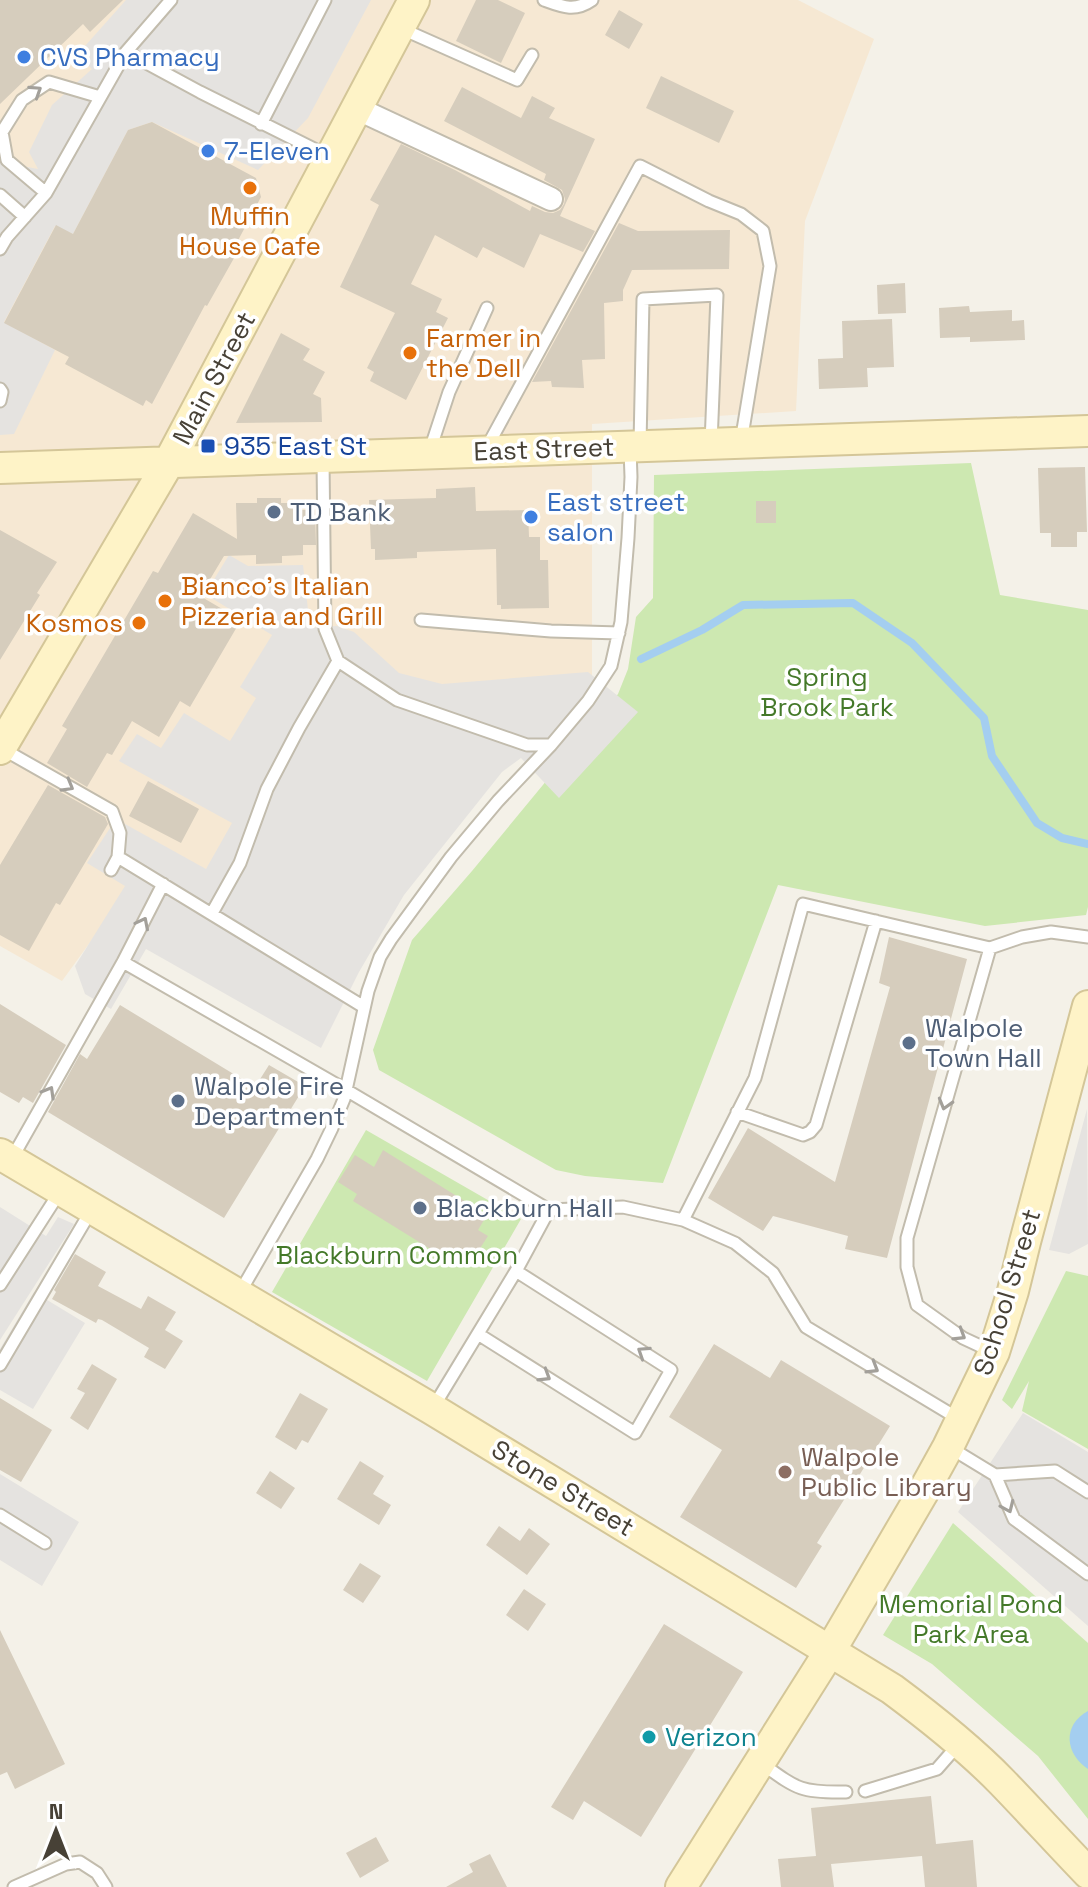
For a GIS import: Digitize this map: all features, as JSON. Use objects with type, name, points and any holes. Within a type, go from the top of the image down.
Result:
[{"type":"street","name":"Main Street","points":[[0,748],[169,462],[414,0]]},
{"type":"street","points":[[356,108],[551,199]]},
{"type":"street","name":"East Street","points":[[0,468],[1088,431]]},
{"type":"street","name":"School Street","points":[[681,1887],[830,1651],[955,1434],[994,1352],[1088,1006]]},
{"type":"street","name":"Stone Street","points":[[5,1157],[432,1409],[892,1689],[1002,1781],[1088,1873]]},
{"type":"lane","points":[[0,249],[46,193],[126,52],[171,0]]},
{"type":"lane","points":[[261,124],[325,0]]},
{"type":"lane","points":[[544,0],[563,7],[582,7],[592,0]]},
{"type":"lane","points":[[399,27],[517,80],[532,55]]},
{"type":"lane","points":[[126,52],[330,158]]},
{"type":"lane","points":[[46,193],[7,160],[2,132],[22,100],[49,82],[100,97]]},
{"type":"lane","points":[[484,451],[640,166],[741,214],[763,231],[770,266],[726,443]]},
{"type":"lane","points":[[0,195],[25,217]]},
{"type":"lane","points":[[238,1294],[317,1159],[335,1121],[346,1090],[364,1007],[380,957],[451,857],[588,701],[611,666],[621,622],[643,299],[717,295],[726,443]]},
{"type":"lane","points":[[429,453],[449,392],[487,308]]},
{"type":"lane","points":[[0,389],[0,401]]},
{"type":"lane","points":[[323,457],[325,629],[338,661],[397,700],[527,745],[551,745]]},
{"type":"lane","points":[[421,620],[551,631],[619,633]]},
{"type":"lane","points":[[212,913],[240,863],[267,789],[338,661]]},
{"type":"lane","points":[[0,748],[112,811],[120,833],[118,857],[111,870]]},
{"type":"lane","points":[[118,857],[364,1007]]},
{"type":"lane","points":[[5,1157],[123,962],[163,884]]},
{"type":"lane","points":[[683,1220],[755,1078],[803,904],[990,948],[1022,937],[1051,932],[1088,937]]},
{"type":"lane","points":[[737,1112],[803,1135],[816,1125],[876,921]]},
{"type":"lane","points":[[990,948],[907,1238],[907,1267],[917,1305],[963,1338],[994,1352]]},
{"type":"lane","points":[[123,962],[549,1210],[623,1207],[683,1220],[735,1243],[773,1273],[806,1327],[955,1434],[995,1475],[1014,1519],[1088,1574]]},
{"type":"lane","points":[[0,1285],[61,1190]]},
{"type":"lane","points":[[0,1365],[93,1208]]},
{"type":"lane","points":[[432,1409],[516,1271],[549,1210]]},
{"type":"lane","points":[[478,1334],[635,1433],[671,1370],[516,1271]]},
{"type":"lane","points":[[995,1475],[1055,1471],[1088,1492]]},
{"type":"lane","points":[[0,1515],[45,1543]]},
{"type":"lane","points":[[865,1791],[937,1769],[960,1743]]},
{"type":"lane","points":[[760,1763],[795,1787],[815,1793],[846,1792]]},
{"type":"lane","points":[[14,1887],[66,1864],[80,1862],[97,1873],[106,1887]]},
{"type":"shaded area","points":[[0,0],[798,0],[874,39],[805,221],[796,411],[592,424],[592,682],[198,902],[139,875],[62,981],[0,946]]},
{"type":"shaded area","points":[[126,0],[371,0],[308,118],[258,170],[152,122],[128,130],[73,234],[55,226],[4,322],[55,350],[14,434],[0,435],[0,162],[38,169],[29,152],[52,105],[92,69],[77,55]]},
{"type":"shaded area","points":[[229,555],[248,566],[303,565],[310,628],[337,626],[354,632],[399,673],[442,684],[588,672],[638,712],[559,798],[521,758],[502,772],[404,895],[359,972],[321,1048],[146,949],[111,1009],[85,994],[75,966],[125,886],[87,863],[116,819],[206,869],[232,823],[119,761],[137,734],[161,748],[184,713],[230,741],[256,698],[240,687],[272,635],[205,594]]},
{"type":"shaded area","points":[[1087,1109],[1088,1244],[1069,1254],[1049,1250]]},
{"type":"shaded area","points":[[0,1207],[46,1236],[58,1217],[74,1224],[0,1340]]},
{"type":"shaded area","points":[[34,1292],[85,1323],[33,1409],[0,1390],[0,1349]]},
{"type":"shaded area","points":[[1023,1413],[1088,1452],[1088,1626],[958,1512]]},
{"type":"shaded area","points":[[0,1474],[79,1522],[42,1586],[0,1560]]},
{"type":"green space","name":"Spring Brook Park","points":[[971,463],[1000,595],[1088,610],[1086,915],[985,926],[778,885],[663,1183],[585,1176],[556,1170],[379,1070],[373,1050],[412,940],[618,694],[628,669],[636,617],[653,598],[654,475]]},
{"type":"green space","name":"Blackburn Common","points":[[366,1130],[521,1219],[427,1381],[272,1292]]},
{"type":"green space","points":[[1066,1271],[1088,1276],[1088,1449],[1022,1411],[1029,1381],[1012,1409],[1002,1400]]},
{"type":"green space","name":"Memorial Pond Park Area","points":[[953,1523],[1088,1643],[1088,1819],[1038,1756],[932,1664],[883,1635]]},
{"type":"water","points":[[1088,1711],[1088,1769],[1075,1756],[1070,1740],[1074,1724]]},
{"type":"building","name":"CVS Pharmacy","points":[[0,0],[123,0],[90,32],[83,24],[0,104]]},
{"type":"building","points":[[476,0],[498,0],[525,13],[501,63],[456,41]]},
{"type":"building","points":[[619,10],[643,24],[629,49],[605,35]]},
{"type":"building","points":[[661,76],[734,111],[719,143],[646,108]]},
{"type":"building","points":[[462,87],[521,118],[532,96],[555,108],[549,118],[595,139],[560,216],[595,231],[583,252],[540,234],[524,268],[483,247],[477,258],[435,235],[411,284],[442,299],[436,312],[448,318],[406,400],[370,381],[374,372],[367,368],[395,313],[340,287],[379,205],[370,200],[401,144],[530,211],[532,206],[553,213],[560,210],[565,199],[562,190],[544,180],[546,174],[444,121]]},
{"type":"building","points":[[152,122],[256,178],[261,197],[234,248],[238,251],[152,404],[146,400],[143,406],[65,364],[69,357],[4,323],[56,225],[73,234],[128,130]]},
{"type":"building","points":[[619,223],[638,231],[730,230],[729,269],[632,270],[623,290],[623,301],[604,303],[605,359],[582,360],[584,388],[552,387],[551,381],[532,382]]},
{"type":"building","points":[[905,283],[906,313],[878,314],[877,285]]},
{"type":"building","points":[[969,306],[970,312],[1012,310],[1012,321],[1024,320],[1025,340],[970,342],[970,337],[940,338],[939,308]]},
{"type":"building","points":[[892,319],[894,367],[867,368],[868,387],[819,389],[818,359],[843,358],[842,321]]},
{"type":"building","points":[[281,333],[310,349],[303,360],[325,372],[313,394],[321,398],[322,422],[236,423]]},
{"type":"building","points":[[1085,467],[1087,532],[1077,532],[1077,547],[1051,547],[1051,533],[1040,533],[1038,468]]},
{"type":"building","points":[[475,487],[476,511],[528,510],[529,537],[540,537],[540,560],[548,560],[549,608],[501,609],[501,605],[497,605],[496,549],[417,552],[417,558],[375,560],[375,549],[371,549],[369,500],[436,498],[436,489]]},
{"type":"building","points":[[257,498],[281,498],[281,503],[300,503],[300,510],[315,510],[316,545],[303,545],[303,555],[282,556],[282,563],[256,564],[256,555],[224,556],[200,596],[241,620],[190,707],[180,701],[159,737],[132,721],[112,755],[107,753],[87,787],[47,763],[67,729],[62,726],[153,571],[158,573],[193,513],[237,539],[236,503],[257,503]]},
{"type":"building","points":[[756,501],[776,501],[776,523],[756,523]]},
{"type":"building","points":[[0,530],[57,562],[0,660]]},
{"type":"building","points":[[148,781],[199,809],[181,843],[129,816]]},
{"type":"building","points":[[48,785],[105,817],[108,824],[60,905],[56,903],[29,951],[0,935],[0,865]]},
{"type":"building","name":"Walpole Town Hall","points":[[889,937],[967,959],[887,1258],[845,1249],[848,1236],[773,1216],[763,1231],[708,1198],[748,1128],[835,1182],[890,987],[879,983]]},
{"type":"building","points":[[0,1004],[66,1045],[33,1103],[23,1097],[19,1103],[0,1092]]},
{"type":"building","name":"Walpole Fire Department","points":[[120,1005],[255,1087],[269,1065],[305,1086],[224,1218],[48,1112],[80,1054],[87,1059]]},
{"type":"building","name":"Blackburn Hall","points":[[383,1150],[487,1215],[478,1230],[488,1236],[473,1259],[460,1250],[453,1263],[353,1201],[357,1194],[338,1182],[355,1155],[374,1167]]},
{"type":"building","points":[[75,1254],[106,1272],[98,1286],[141,1309],[148,1296],[176,1312],[165,1330],[183,1341],[165,1369],[144,1357],[149,1348],[102,1320],[98,1319],[96,1323],[52,1299]]},
{"type":"building","name":"Walpole Public Library","points":[[714,1344],[770,1378],[781,1360],[890,1426],[817,1543],[822,1546],[796,1588],[680,1517],[722,1450],[669,1417]]},
{"type":"building","points":[[92,1364],[117,1379],[88,1430],[70,1418],[85,1393],[77,1389]]},
{"type":"building","points":[[300,1393],[328,1409],[308,1443],[302,1440],[296,1450],[275,1437]]},
{"type":"building","points":[[0,1398],[52,1430],[21,1482],[0,1470]]},
{"type":"building","points":[[360,1461],[384,1476],[373,1494],[391,1505],[379,1525],[337,1499]]},
{"type":"building","points":[[270,1471],[295,1488],[281,1509],[256,1493]]},
{"type":"building","points":[[499,1526],[520,1541],[529,1528],[550,1544],[527,1575],[486,1545]]},
{"type":"building","points":[[360,1563],[381,1576],[363,1603],[343,1590]]},
{"type":"building","points":[[524,1589],[546,1604],[528,1631],[506,1615]]},
{"type":"building","name":"Verizon","points":[[664,1624],[743,1672],[641,1837],[584,1801],[573,1820],[551,1807]]},
{"type":"building","points":[[0,1630],[65,1764],[15,1789],[7,1772],[0,1775]]},
{"type":"building","points":[[931,1796],[936,1844],[973,1840],[977,1887],[925,1887],[922,1856],[831,1864],[834,1887],[781,1887],[778,1859],[816,1856],[811,1808]]},
{"type":"building","points":[[376,1837],[389,1861],[360,1878],[346,1853]]},
{"type":"building","points":[[490,1854],[507,1887],[446,1887],[473,1872],[469,1864]]},
{"type":"waterway","points":[[641,659],[702,630],[743,605],[853,603],[912,643],[984,718],[992,756],[1037,823],[1062,838],[1088,844]]},
{"type":"place","name":"CVS Pharmacy","points":[[24,57]]},
{"type":"place","name":"7-Eleven","points":[[208,151]]},
{"type":"place","name":"Muffin House Cafe","points":[[250,188]]},
{"type":"place","name":"Farmer in the Dell","points":[[410,353]]},
{"type":"place","name":"935 East St","points":[[208,446]]},
{"type":"place","name":"TD Bank","points":[[274,512]]},
{"type":"place","name":"East street salon","points":[[531,517]]},
{"type":"place","name":"Bianco's Italian Pizzeria and Grill","points":[[165,601]]},
{"type":"place","name":"Kosmos","points":[[139,623]]},
{"type":"place","name":"Walpole Town Hall","points":[[909,1043]]},
{"type":"place","name":"Walpole Fire Department","points":[[178,1101]]},
{"type":"place","name":"Blackburn Hall","points":[[420,1208]]},
{"type":"place","name":"Walpole Public Library","points":[[785,1472]]},
{"type":"place","name":"Verizon","points":[[649,1737]]}]
